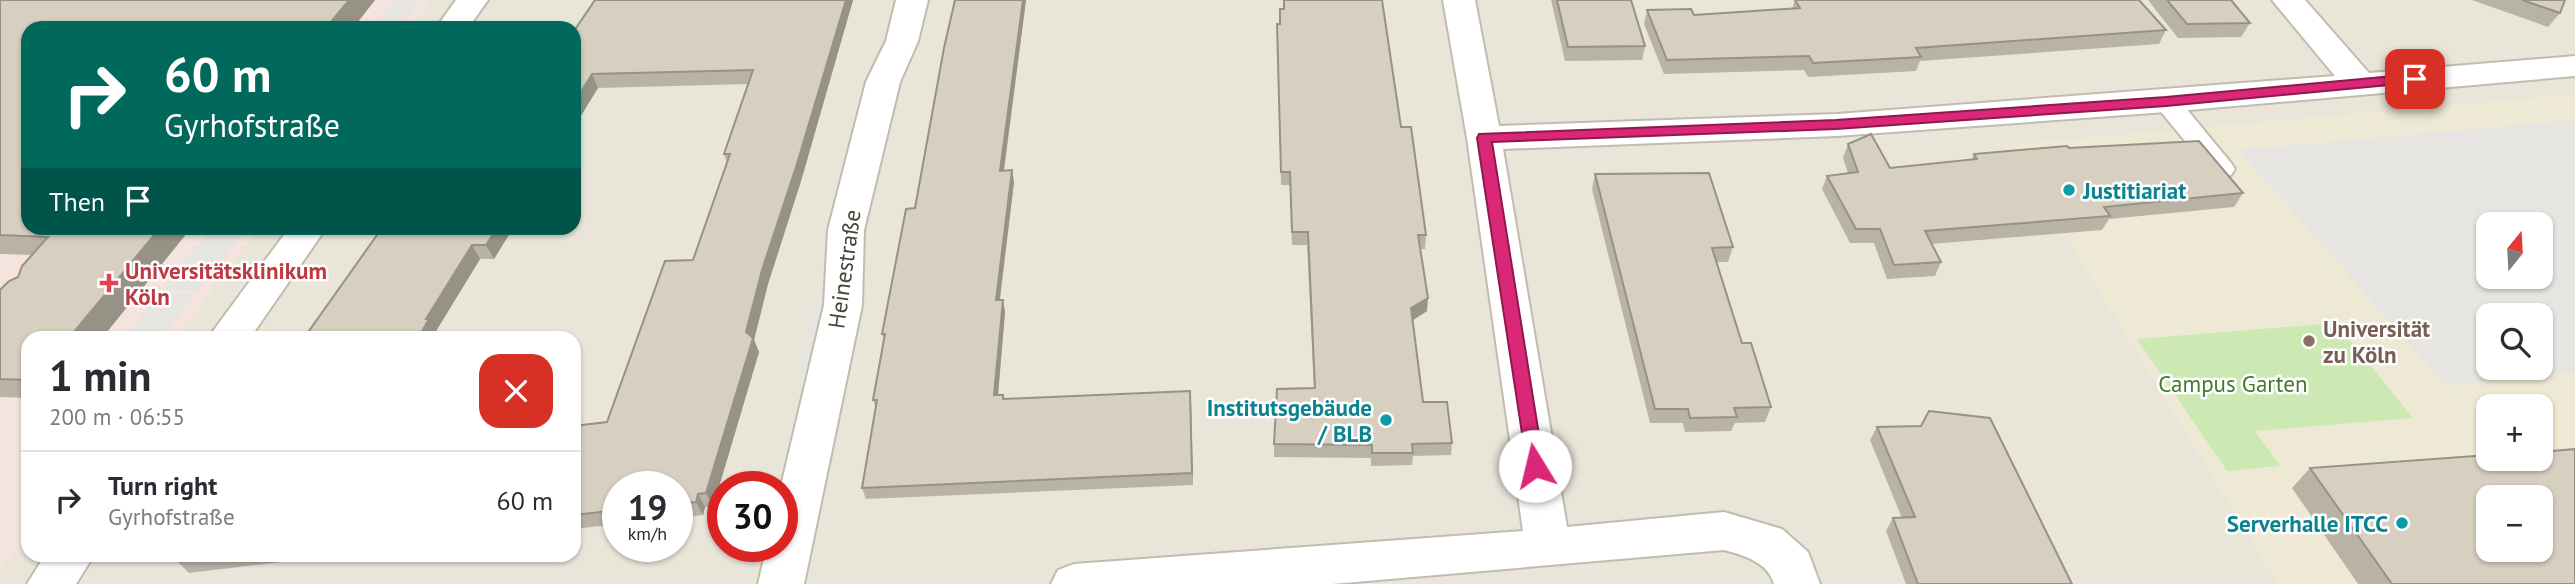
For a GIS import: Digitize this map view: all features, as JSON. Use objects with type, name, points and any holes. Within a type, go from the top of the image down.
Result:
[{"type":"street","points":[[457,21],[472,0]]},
{"type":"street","name":"Heinestraße","points":[[781,584],[843,305],[846,230],[883,82],[902,41],[912,0]]},
{"type":"street","points":[[1459,0],[1484,138],[1548,548]]},
{"type":"street","points":[[2288,0],[2360,83]]},
{"type":"street","points":[[1484,138],[1836,125],[2166,101],[2575,65]]},
{"type":"street","points":[[233,331],[303,235]]},
{"type":"street","points":[[1074,584],[1548,548],[1724,531],[1766,543],[1792,566],[1797,584]]},
{"type":"street","points":[[50,584],[66,562]]},
{"type":"lane","points":[[2166,101],[2241,191]]},
{"type":"shaded area","points":[[0,0],[2575,0],[2575,584],[0,584]]},
{"type":"shaded area","name":"Universitätsklinikum Köln","points":[[0,0],[431,0],[415,21],[21,21],[21,235],[254,235],[180,331],[21,331],[21,542],[0,570]]},
{"type":"shaded area","points":[[395,0],[420,0],[404,21],[378,21]]},
{"type":"shaded area","name":"Universität zu Köln","points":[[2575,94],[2575,584],[2278,584],[2064,233],[2004,145]]},
{"type":"shaded area","points":[[2575,120],[2575,373],[2553,375],[2553,303],[2476,303],[2476,380],[2506,380],[2446,386],[2239,150]]},
{"type":"shaded area","points":[[206,235],[242,235],[198,291],[162,290]]},
{"type":"shaded area","points":[[159,294],[195,295],[167,331],[130,331]]},
{"type":"shaded area","points":[[829,301],[812,373],[797,374],[815,302]]},
{"type":"green space","name":"Campus Garten","points":[[2336,323],[2413,418],[2255,431],[2280,466],[2227,471],[2137,339]]},
{"type":"building","points":[[0,0],[349,0],[332,21],[21,21],[21,235],[154,235],[75,331],[21,331],[21,380],[0,379],[0,290],[18,277],[22,266],[48,237],[0,235]]},
{"type":"building","points":[[595,0],[846,0],[762,270],[746,332],[753,338],[713,471],[707,471],[706,493],[698,494],[696,502],[693,502],[693,471],[602,471],[602,512],[581,514],[581,425],[607,422],[665,261],[693,260],[730,154],[724,154],[753,70],[592,74],[581,92],[581,21]]},
{"type":"building","points":[[955,0],[1023,0],[1000,171],[1012,170],[996,300],[1003,300],[994,395],[1003,395],[1003,399],[1190,391],[1192,473],[862,488],[877,400],[873,400],[885,334],[882,334],[906,209],[915,208]]},
{"type":"building","points":[[1284,0],[1382,0],[1401,127],[1411,127],[1426,235],[1418,235],[1428,298],[1411,308],[1423,402],[1447,402],[1452,443],[1412,444],[1413,453],[1372,453],[1372,445],[1274,444],[1277,389],[1315,388],[1308,232],[1292,232],[1290,172],[1281,172],[1277,24],[1280,24],[1280,9],[1284,9]]},
{"type":"building","points":[[1557,0],[1631,0],[1645,46],[1568,47]]},
{"type":"building","points":[[1795,0],[2139,0],[2166,30],[1916,48],[1921,57],[1813,63],[1809,56],[1667,60],[1647,10],[1691,9],[1694,15],[1800,8]]},
{"type":"building","points":[[2167,0],[2231,0],[2250,23],[2187,24]]},
{"type":"building","points":[[2522,0],[2565,0],[2560,13]]},
{"type":"building","points":[[1871,134],[1890,168],[1977,159],[1974,154],[2067,146],[2199,141],[2243,193],[2104,207],[2110,216],[1925,231],[1941,262],[1894,265],[1880,229],[1856,229],[1827,176],[1858,172],[1848,144]]},
{"type":"building","points":[[1709,173],[1733,247],[1712,248],[1742,343],[1751,343],[1771,407],[1734,408],[1737,417],[1690,418],[1688,409],[1655,409],[1595,174]]},
{"type":"building","points":[[377,235],[492,235],[486,245],[472,245],[426,319],[429,319],[422,331],[309,331]]},
{"type":"building","points":[[1929,411],[1990,418],[2072,584],[1918,584],[1893,518],[1915,517],[1877,427],[1921,426]]},
{"type":"building","name":"Serverhalle ITCC","points":[[2575,449],[2575,584],[2392,584],[2310,468],[2476,456],[2476,471],[2553,471],[2553,451]]},
{"type":"place","name":"Justitiariat","points":[[2069,190]]},
{"type":"place","name":"Universitätsklinikum Köln","points":[[109,283]]},
{"type":"place","name":"Universität zu Köln","points":[[2309,341]]},
{"type":"place","name":"Institutsgebäude / BLB","points":[[1386,420]]},
{"type":"place","name":"Serverhalle ITCC","points":[[2402,523]]},
{"type":"route","points":[[1535,466],[1484,138],[1836,125],[2166,101],[2415,79]]}]
